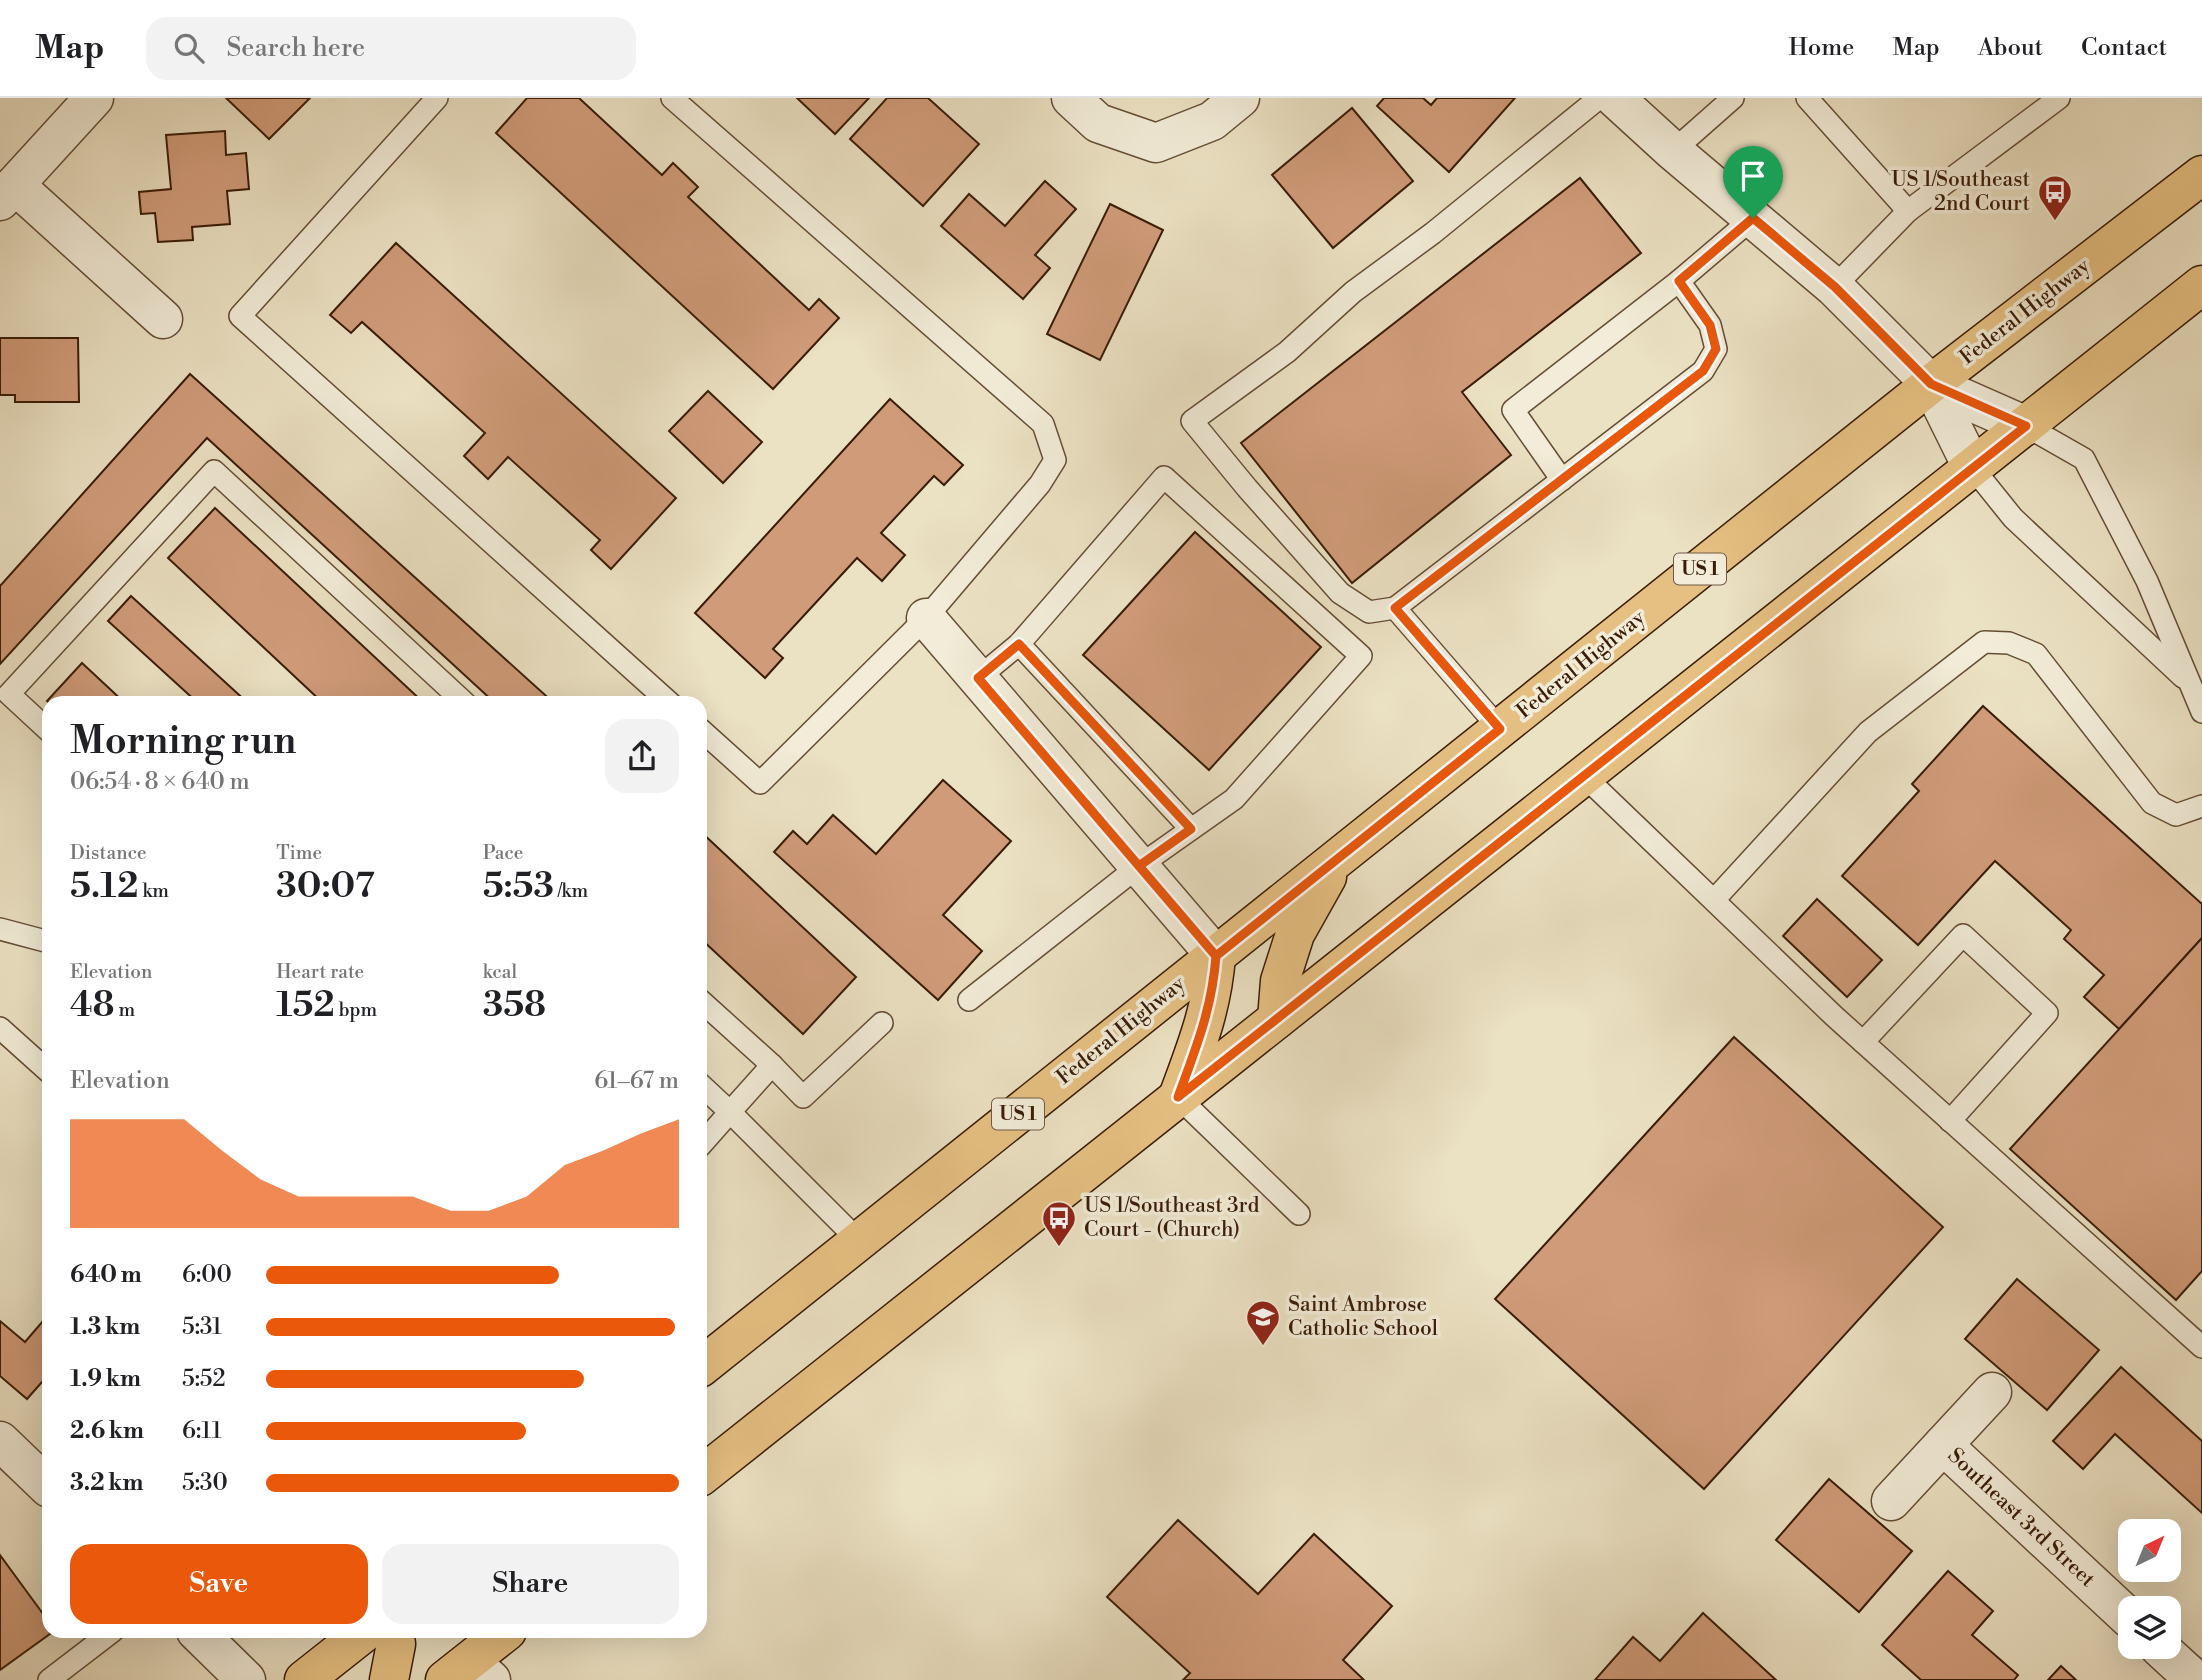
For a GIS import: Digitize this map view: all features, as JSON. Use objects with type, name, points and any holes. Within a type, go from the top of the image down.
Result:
[{"type":"main road","name":"Federal Highway","points":[[707,1362],[1931,384],[2202,175]]},
{"type":"main road","points":[[707,1471],[2202,285]]},
{"type":"main road","points":[[1277,1019],[1280,981],[1295,933],[1336,859]]},
{"type":"main road","points":[[1178,1097],[1210,1004],[1216,956]]},
{"type":"main road","points":[[304,1680],[357,1638]]},
{"type":"main road","points":[[389,1680],[395,1638]]},
{"type":"main road","points":[[470,1663],[499,1638]]},
{"type":"street","points":[[94,98],[7,193],[163,319]]},
{"type":"street","points":[[1071,98],[1098,123],[1156,143],[1212,121],[1240,98]]},
{"type":"street","points":[[1615,99],[1835,287],[1931,384],[1972,467]]},
{"type":"street","points":[[1931,384],[2026,426]]},
{"type":"street","points":[[926,618],[1216,956]]},
{"type":"street","points":[[1891,1501],[1992,1392]]},
{"type":"street","points":[[0,1441],[42,1481]]},
{"type":"street","name":"Southeast 3rd Street","points":[[1943,1445],[2118,1608]]},
{"type":"street","points":[[202,1638],[246,1680]]},
{"type":"street","points":[[2172,1659],[2195,1680]]},
{"type":"lane","points":[[437,98],[240,316],[662,696]]},
{"type":"lane","points":[[672,98],[1043,424],[1055,460],[1040,484],[926,618],[760,783],[707,735]]},
{"type":"lane","points":[[1673,151],[1733,98]]},
{"type":"lane","points":[[1807,98],[1908,211]]},
{"type":"lane","points":[[1835,287],[1908,211],[2059,98]]},
{"type":"lane","points":[[1615,99],[1353,292],[1287,352],[1192,421],[1340,593],[1369,612],[1395,608],[1703,371],[1716,349],[1710,325],[1679,281]]},
{"type":"lane","points":[[1562,480],[1513,410],[1679,281],[1753,218]]},
{"type":"lane","points":[[2026,426],[2084,460],[2147,581],[2202,712]]},
{"type":"lane","points":[[1972,467],[2013,518],[2187,681]]},
{"type":"lane","points":[[42,725],[9,694],[214,471],[457,696]]},
{"type":"lane","points":[[968,1000],[1139,866],[1234,799],[1361,656],[1164,477],[1019,644],[978,678]]},
{"type":"lane","points":[[1395,608],[1500,729]]},
{"type":"lane","points":[[1714,900],[1868,732],[1984,642],[2009,643],[2035,654],[2152,803],[2176,815],[2202,806]]},
{"type":"lane","points":[[1019,644],[1191,829]]},
{"type":"lane","points":[[1584,776],[1863,1042],[2202,1347]]},
{"type":"lane","points":[[0,929],[42,940]]},
{"type":"lane","points":[[1863,1042],[1964,935],[2047,1013],[1950,1121]]},
{"type":"lane","points":[[707,1006],[803,1097],[882,1023]]},
{"type":"lane","points":[[0,1028],[42,1066]]},
{"type":"lane","points":[[707,1138],[772,1065]]},
{"type":"lane","points":[[707,1091],[859,1241]]},
{"type":"lane","points":[[1178,1097],[1299,1214]]},
{"type":"lane","points":[[49,1680],[104,1638]]},
{"type":"building","points":[[226,98],[310,98],[269,139]]},
{"type":"building","points":[[527,98],[579,98],[662,175],[673,163],[698,187],[688,197],[809,310],[819,299],[839,318],[773,389],[496,133]]},
{"type":"building","points":[[797,98],[869,98],[835,134]]},
{"type":"building","points":[[887,98],[928,98],[979,144],[923,206],[850,139]]},
{"type":"building","points":[[1384,98],[1423,98],[1431,105],[1437,98],[1515,98],[1449,172],[1377,106]]},
{"type":"building","points":[[1352,108],[1413,181],[1333,248],[1272,175]]},
{"type":"building","points":[[225,131],[226,155],[246,153],[249,189],[227,191],[230,224],[192,227],[193,240],[158,242],[155,213],[141,214],[139,192],[171,189],[166,135]]},
{"type":"building","points":[[1580,178],[1641,253],[1462,392],[1511,455],[1352,583],[1241,443]]},
{"type":"building","points":[[1045,181],[1076,209],[1035,255],[1050,268],[1023,299],[941,226],[969,194],[1005,226]]},
{"type":"building","points":[[1110,204],[1163,230],[1100,360],[1047,334]]},
{"type":"building","points":[[396,243],[676,498],[611,569],[591,550],[600,540],[508,457],[488,479],[464,456],[485,433],[362,322],[351,333],[330,315]]},
{"type":"building","points":[[0,338],[78,338],[79,402],[15,402],[15,395],[0,395]]},
{"type":"building","points":[[190,374],[546,696],[487,696],[207,438],[0,664],[0,586]]},
{"type":"building","points":[[708,391],[762,442],[723,483],[669,431]]},
{"type":"building","points":[[890,399],[963,465],[944,485],[934,476],[881,533],[905,555],[882,581],[857,558],[773,649],[783,658],[765,678],[695,613]]},
{"type":"building","points":[[215,508],[416,696],[315,696],[168,558]]},
{"type":"building","points":[[1195,532],[1321,647],[1209,770],[1083,655]]},
{"type":"building","points":[[131,596],[240,696],[190,696],[108,621]]},
{"type":"building","points":[[82,663],[117,696],[52,696]]},
{"type":"building","points":[[1983,706],[2202,904],[2202,938],[2119,1029],[2084,997],[2104,975],[2064,939],[2071,930],[1995,861],[1918,945],[1842,876],[1919,791],[1912,784]]},
{"type":"building","points":[[943,780],[1011,841],[943,915],[982,951],[938,1000],[774,852],[793,831],[807,844],[833,815],[876,854]]},
{"type":"building","points":[[707,838],[856,977],[803,1034],[707,945]]},
{"type":"building","points":[[1817,899],[1882,960],[1847,997],[1783,936]]},
{"type":"building","points":[[2202,938],[2202,1271],[2176,1300],[2010,1149]]},
{"type":"building","points":[[1734,1037],[1943,1227],[1704,1489],[1495,1299]]},
{"type":"building","points":[[2017,1279],[2099,1350],[2047,1410],[1965,1339]]},
{"type":"building","points":[[0,1321],[25,1342],[42,1322],[42,1382],[27,1399],[0,1376]]},
{"type":"building","points":[[2121,1367],[2202,1441],[2202,1513],[2115,1434],[2083,1469],[2053,1441]]},
{"type":"building","points":[[1829,1479],[1912,1551],[1859,1612],[1776,1540]]},
{"type":"building","points":[[1178,1520],[1258,1594],[1314,1534],[1392,1606],[1343,1660],[1364,1680],[1183,1680],[1190,1673],[1107,1597]]},
{"type":"building","points":[[0,1555],[42,1612],[42,1638],[44,1638],[0,1670]]},
{"type":"building","points":[[1948,1571],[1993,1611],[1972,1635],[2018,1675],[2014,1680],[1921,1680],[1882,1645]]},
{"type":"building","points":[[1703,1613],[1776,1680],[1595,1680],[1633,1637],[1660,1661]]},
{"type":"building","points":[[2061,1666],[2076,1680],[2048,1680]]},
{"type":"place","name":"US 1/Southeast 2nd Court","points":[[2055,222]]},
{"type":"place","name":"US 1/Southeast 3rd Court - (Church)","points":[[1059,1248]]},
{"type":"place","name":"Saint Ambrose Catholic School","points":[[1263,1347]]},
{"type":"route","points":[[1753,218],[1679,281],[1710,325],[1716,349],[1703,371],[1395,608],[1500,729],[1216,956],[978,678],[1019,644],[1191,829],[1139,866],[1216,956],[1213,991],[1203,1028],[1178,1097],[2026,426],[1931,384],[1835,287],[1753,218]]}]
